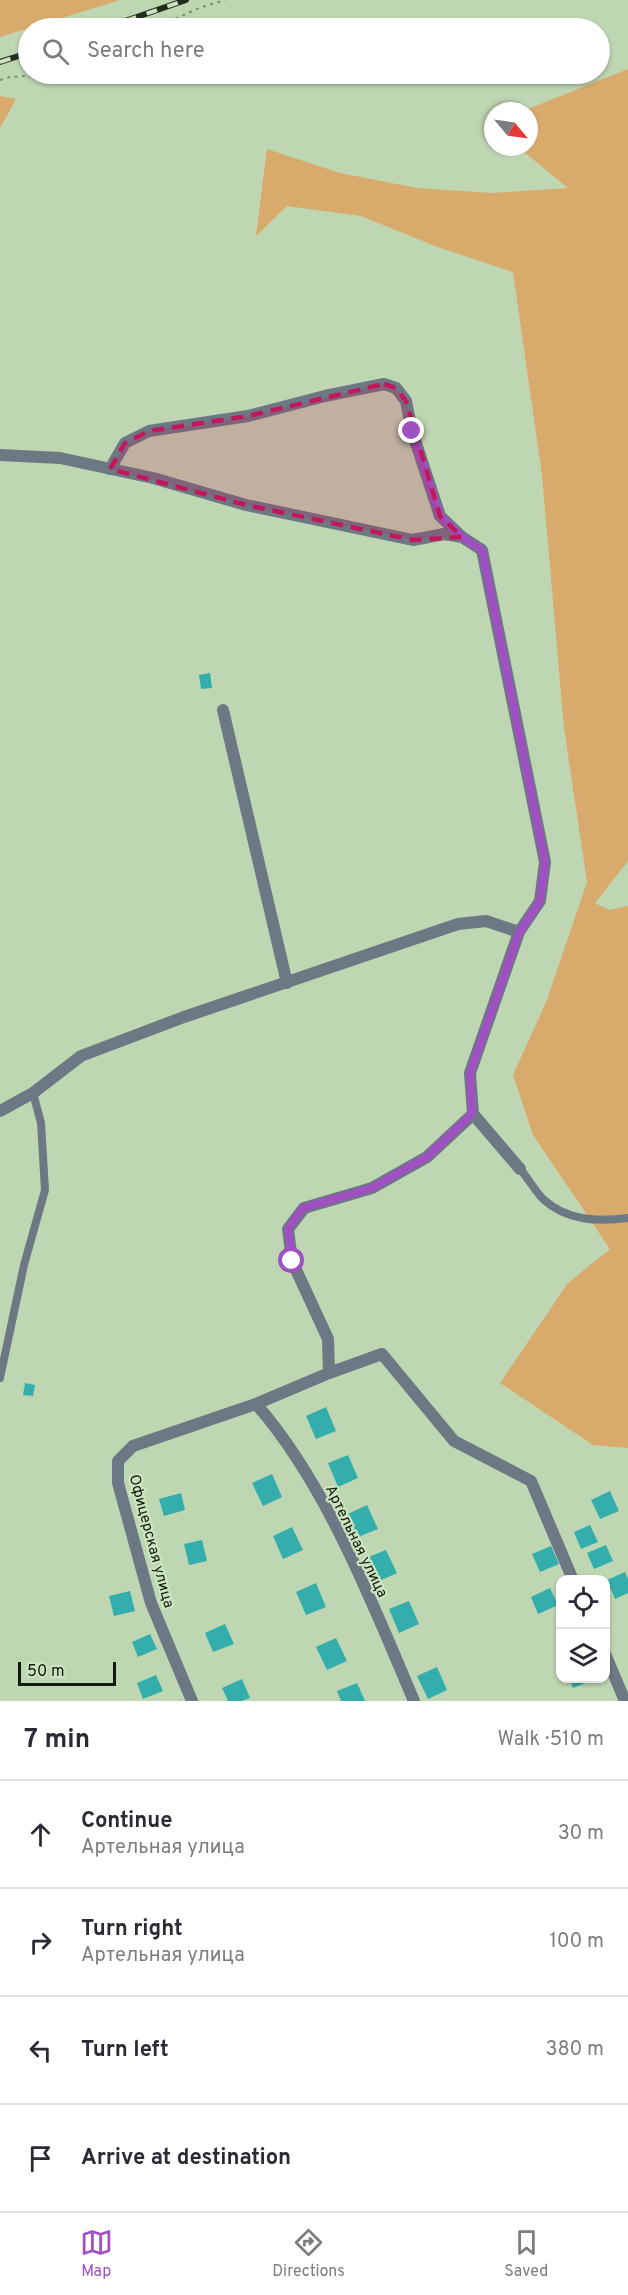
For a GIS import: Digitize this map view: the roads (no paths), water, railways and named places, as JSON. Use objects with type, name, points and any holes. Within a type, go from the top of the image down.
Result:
[{"type":"street","points":[[110,469],[125,443],[149,431],[248,416],[325,396],[384,384],[396,388],[406,401],[412,431],[440,516],[462,537],[482,550],[545,862],[540,901],[519,933],[470,1073],[472,1114],[520,1169]]},
{"type":"street","points":[[0,455],[60,459],[110,469],[153,478],[246,505],[413,540],[444,534],[462,537]]},
{"type":"street","points":[[223,710],[288,983]]},
{"type":"street","points":[[0,1111],[33,1093],[81,1056],[184,1017],[458,924],[486,921],[519,933]]},
{"type":"street","points":[[329,1373],[328,1340],[292,1261],[288,1229],[303,1208],[372,1188],[427,1157],[472,1114]]},
{"type":"street","name":"Офицерская улица","points":[[192,1701],[151,1603],[118,1483],[118,1461],[133,1446],[256,1404],[329,1373],[382,1354],[454,1442],[531,1480],[571,1575]]},
{"type":"street","name":"Артельная улица","points":[[256,1404],[272,1422],[309,1477],[351,1559],[414,1701]]},
{"type":"street","points":[[610,1665],[625,1701]]},
{"type":"lane","points":[[0,1378],[24,1265],[45,1190],[41,1123],[33,1093]]},
{"type":"lane","points":[[520,1169],[542,1198],[566,1213],[601,1221],[628,1218]]},
{"type":"railway","points":[[134,18],[186,0]]},
{"type":"railway","points":[[0,62],[18,56]]}]
